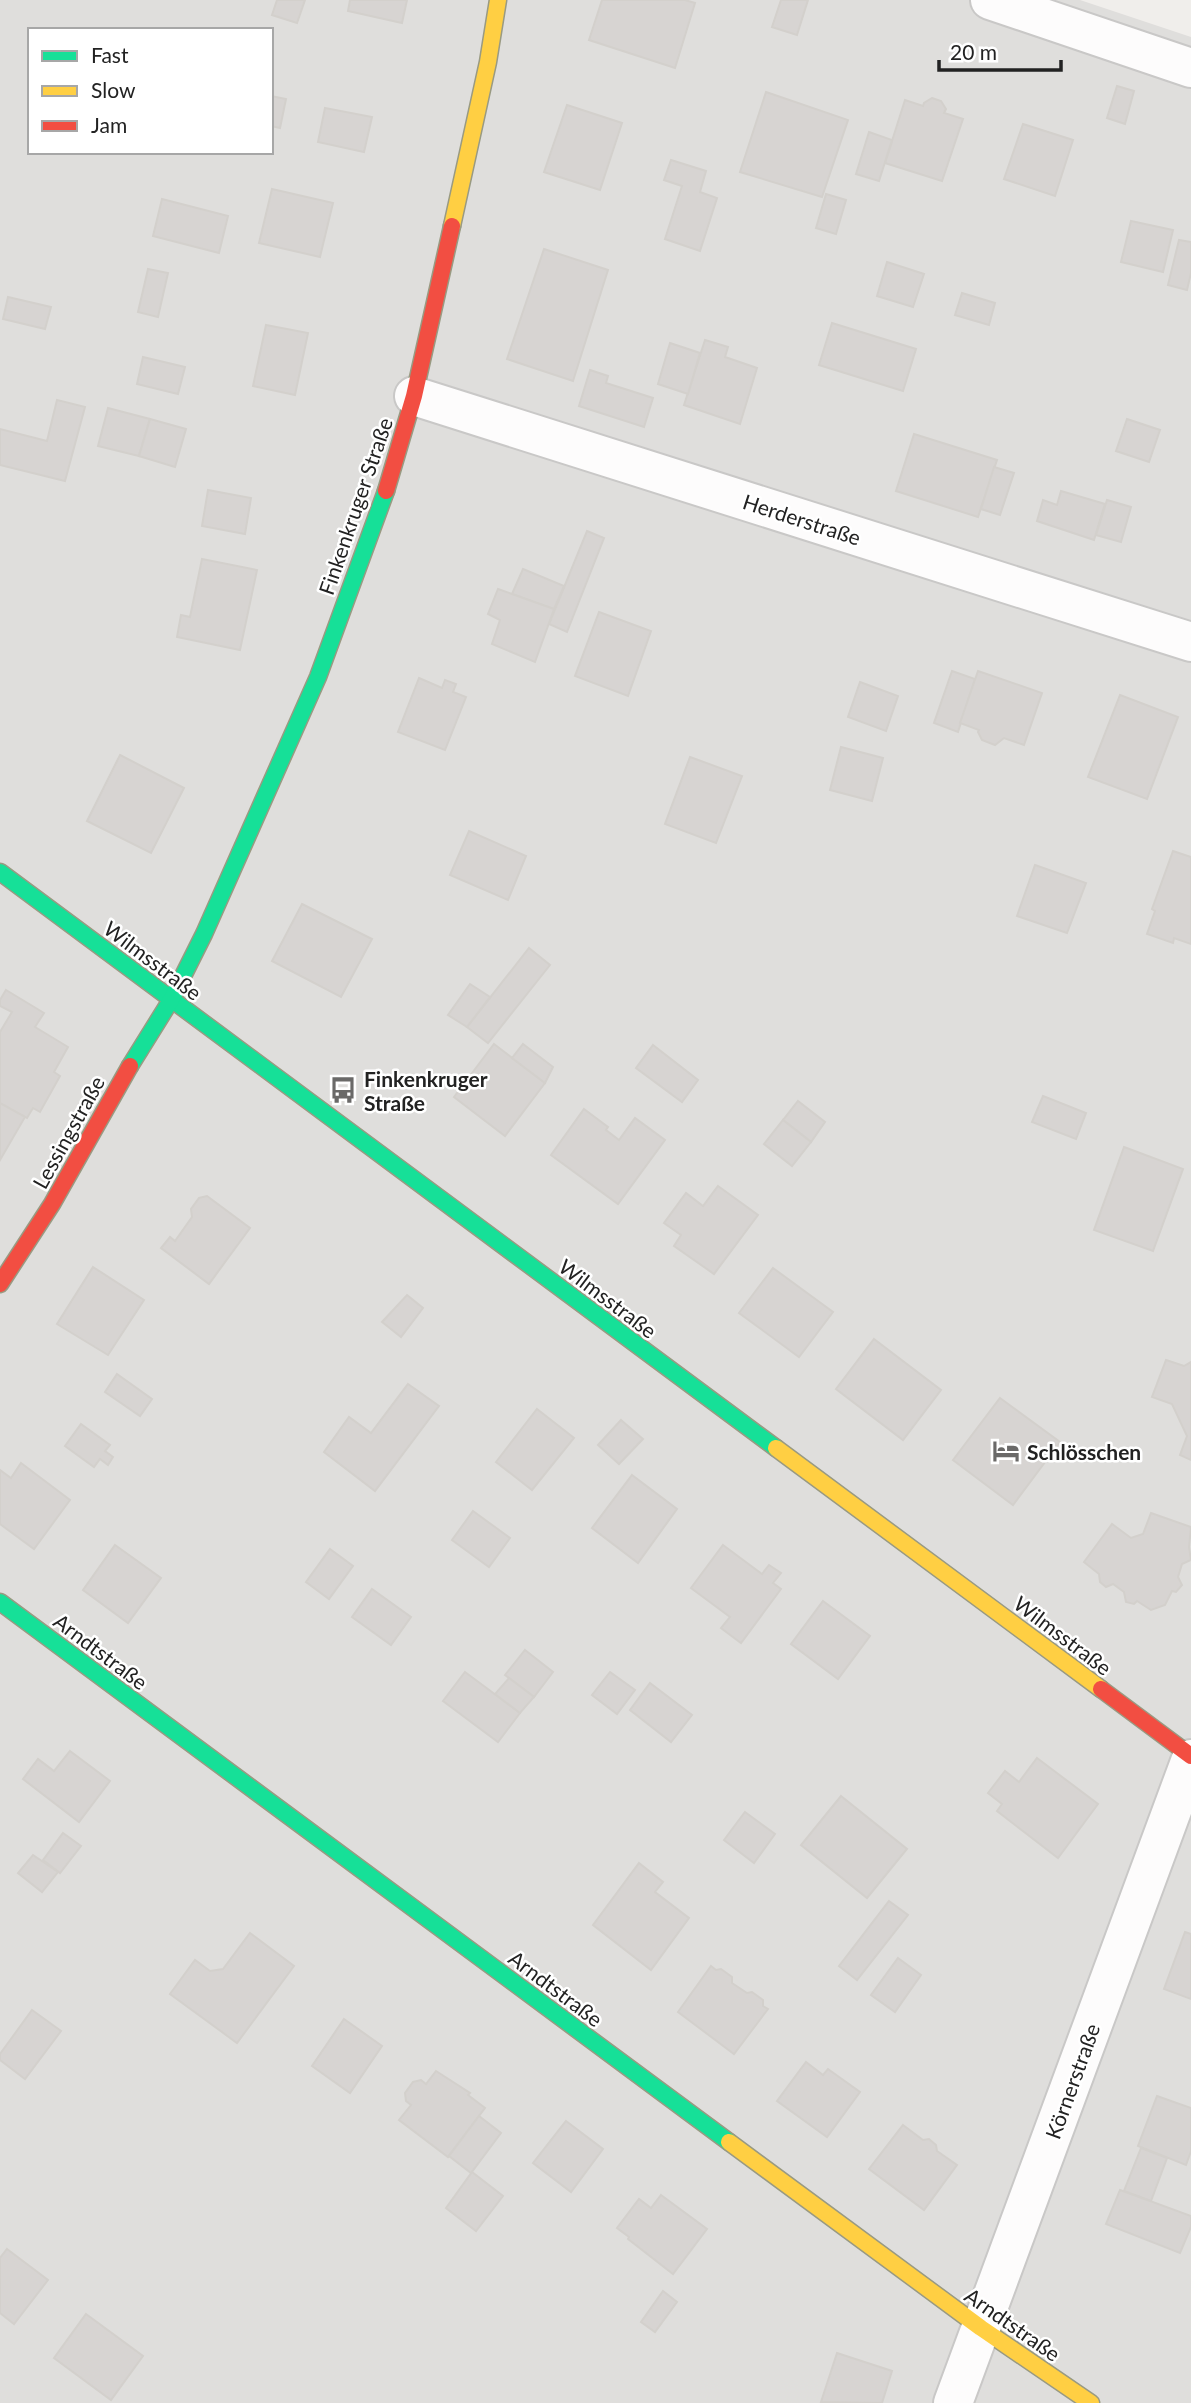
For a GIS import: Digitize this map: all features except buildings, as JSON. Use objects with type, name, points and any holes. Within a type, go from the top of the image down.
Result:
[{"type":"street","name":"Finkenkruger Straße","points":[[171,1000],[204,934],[318,677],[383,500],[414,396],[488,62],[498,0]]},
{"type":"street","points":[[990,0],[1191,68]]},
{"type":"street","name":"Herderstraße","points":[[414,396],[1191,642]]},
{"type":"street","name":"Wilmsstraße","points":[[0,872],[1191,1758]]},
{"type":"street","name":"Lessingstraße","points":[[0,1284],[52,1203],[171,1000]]},
{"type":"street","name":"Arndtstraße","points":[[0,1602],[981,2328],[1091,2403]]},
{"type":"street","name":"Körnerstraße","points":[[953,2403],[1191,1758]]},
{"type":"shaded area","points":[[0,0],[1080,0],[1191,37],[1191,2403],[0,2403]]},
{"type":"traffic: fast","points":[[130,1066],[171,1000],[204,934],[318,677],[386,491]]},
{"type":"traffic: fast","points":[[0,872],[776,1448]]},
{"type":"traffic: fast","points":[[0,1602],[729,2142]]},
{"type":"traffic: slow","points":[[452,226],[488,62],[498,0]]},
{"type":"traffic: slow","points":[[776,1448],[1101,1689]]},
{"type":"traffic: slow","points":[[729,2142],[981,2328],[1091,2403]]},
{"type":"traffic: jam","points":[[386,491],[414,396],[452,226]]},
{"type":"traffic: jam","points":[[0,1284],[52,1204],[130,1066]]},
{"type":"traffic: jam","points":[[1101,1689],[1191,1756]]},
{"type":"place","name":"Finkenkruger Straße","points":[[343,1090]]},
{"type":"place","name":"Schlösschen","points":[[1006,1451]]}]
